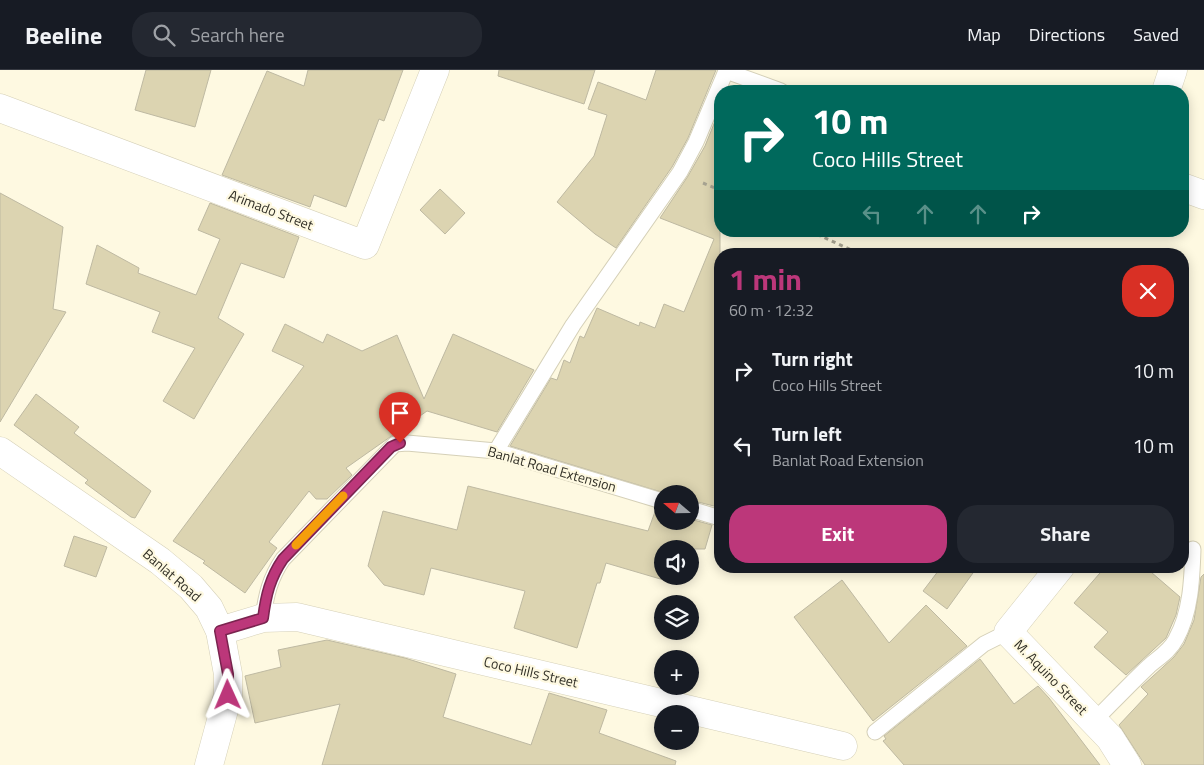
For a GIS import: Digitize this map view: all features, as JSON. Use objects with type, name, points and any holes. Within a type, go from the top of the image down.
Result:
[{"type":"street","name":"Arimado Street","points":[[0,108],[365,245],[435,70]]},
{"type":"street","points":[[1168,85],[1173,70]]},
{"type":"street","points":[[1189,190],[1204,195]]},
{"type":"street","name":"Banlat Road","points":[[0,451],[160,560],[191,588],[209,608],[220,631],[228,674],[228,695],[209,765]]},
{"type":"street","name":"M. Aquino Street","points":[[1055,573],[1008,632],[1110,738],[1126,765]]},
{"type":"street","name":"Coco Hills Street","points":[[220,631],[263,618],[297,617],[842,746]]},
{"type":"lane","points":[[720,85],[726,71],[764,85]]},
{"type":"lane","points":[[496,451],[573,325],[680,172],[714,101]]},
{"type":"lane","name":"Banlat Road Extension","points":[[263,618],[273,574],[283,559],[395,444],[407,443],[496,451],[654,499]]},
{"type":"lane","points":[[699,512],[714,516]]},
{"type":"lane","points":[[1094,721],[1166,652],[1176,640],[1185,618],[1192,578],[1193,549]]},
{"type":"lane","points":[[875,732],[984,644],[1008,632]]},
{"type":"path","points":[[823,237],[847,248]]},
{"type":"building","points":[[146,70],[211,70],[195,127],[135,110]]},
{"type":"building","points":[[308,70],[403,70],[384,121],[379,119],[346,207],[314,195],[310,207],[222,175],[267,71],[304,86]]},
{"type":"building","points":[[499,70],[595,70],[584,104],[498,76]]},
{"type":"building","points":[[656,70],[716,70],[688,138],[672,167],[616,248],[595,234],[557,202],[594,156],[607,115],[588,109],[598,82],[646,100]]},
{"type":"building","points":[[714,124],[714,237],[720,237],[720,248],[714,248],[714,506],[699,502],[699,485],[654,485],[654,490],[510,446],[551,378],[557,380],[564,360],[570,363],[580,336],[584,338],[597,308],[639,326],[640,322],[655,328],[664,304],[684,312],[714,239],[660,218],[705,146]]},
{"type":"building","points":[[440,189],[465,213],[445,234],[420,210]]},
{"type":"building","points":[[0,193],[63,227],[53,309],[66,312],[0,422]]},
{"type":"building","points":[[210,203],[299,237],[284,278],[241,263],[218,318],[244,334],[194,419],[163,401],[195,348],[152,332],[160,312],[86,284],[97,245],[139,268],[138,273],[196,295],[220,239],[198,230]]},
{"type":"building","points":[[285,324],[323,343],[327,334],[362,351],[397,335],[424,399],[453,334],[534,370],[497,432],[427,411],[346,468],[352,475],[327,499],[316,499],[309,491],[269,542],[277,548],[245,593],[203,563],[205,561],[173,541],[304,366],[272,351]]},
{"type":"building","points":[[36,394],[79,427],[74,433],[151,491],[135,518],[85,483],[88,480],[14,425]]},
{"type":"building","points":[[468,486],[648,531],[654,514],[654,530],[699,530],[699,521],[712,525],[705,549],[699,549],[699,540],[654,540],[654,577],[606,563],[600,583],[597,583],[577,648],[514,628],[525,591],[431,568],[424,595],[384,585],[368,566],[383,511],[457,530]]},
{"type":"building","points":[[74,536],[107,547],[96,577],[64,566]]},
{"type":"building","points":[[937,573],[973,573],[947,609],[923,591]]},
{"type":"building","points":[[1100,573],[1152,573],[1180,597],[1176,615],[1166,638],[1126,675],[1094,647],[1108,632],[1074,603]]},
{"type":"building","points":[[1204,574],[1204,765],[1145,765],[1119,725],[1148,694],[1141,687],[1174,657],[1184,644],[1194,620],[1201,577]]},
{"type":"building","points":[[842,580],[889,643],[926,605],[967,646],[873,721],[794,617]]},
{"type":"building","points":[[327,640],[405,658],[456,674],[443,717],[531,745],[549,693],[607,710],[599,733],[676,761],[675,765],[322,765],[340,704],[255,723],[245,676],[281,667],[278,650]]},
{"type":"building","points":[[980,659],[1014,704],[1038,686],[1100,765],[904,765],[883,741],[886,739],[884,736]]},
{"type":"slow traffic","points":[[296,545],[343,496]]},
{"type":"route","points":[[228,695],[228,674],[220,631],[263,618],[267,591],[273,574],[283,559],[391,447],[400,443]]}]
